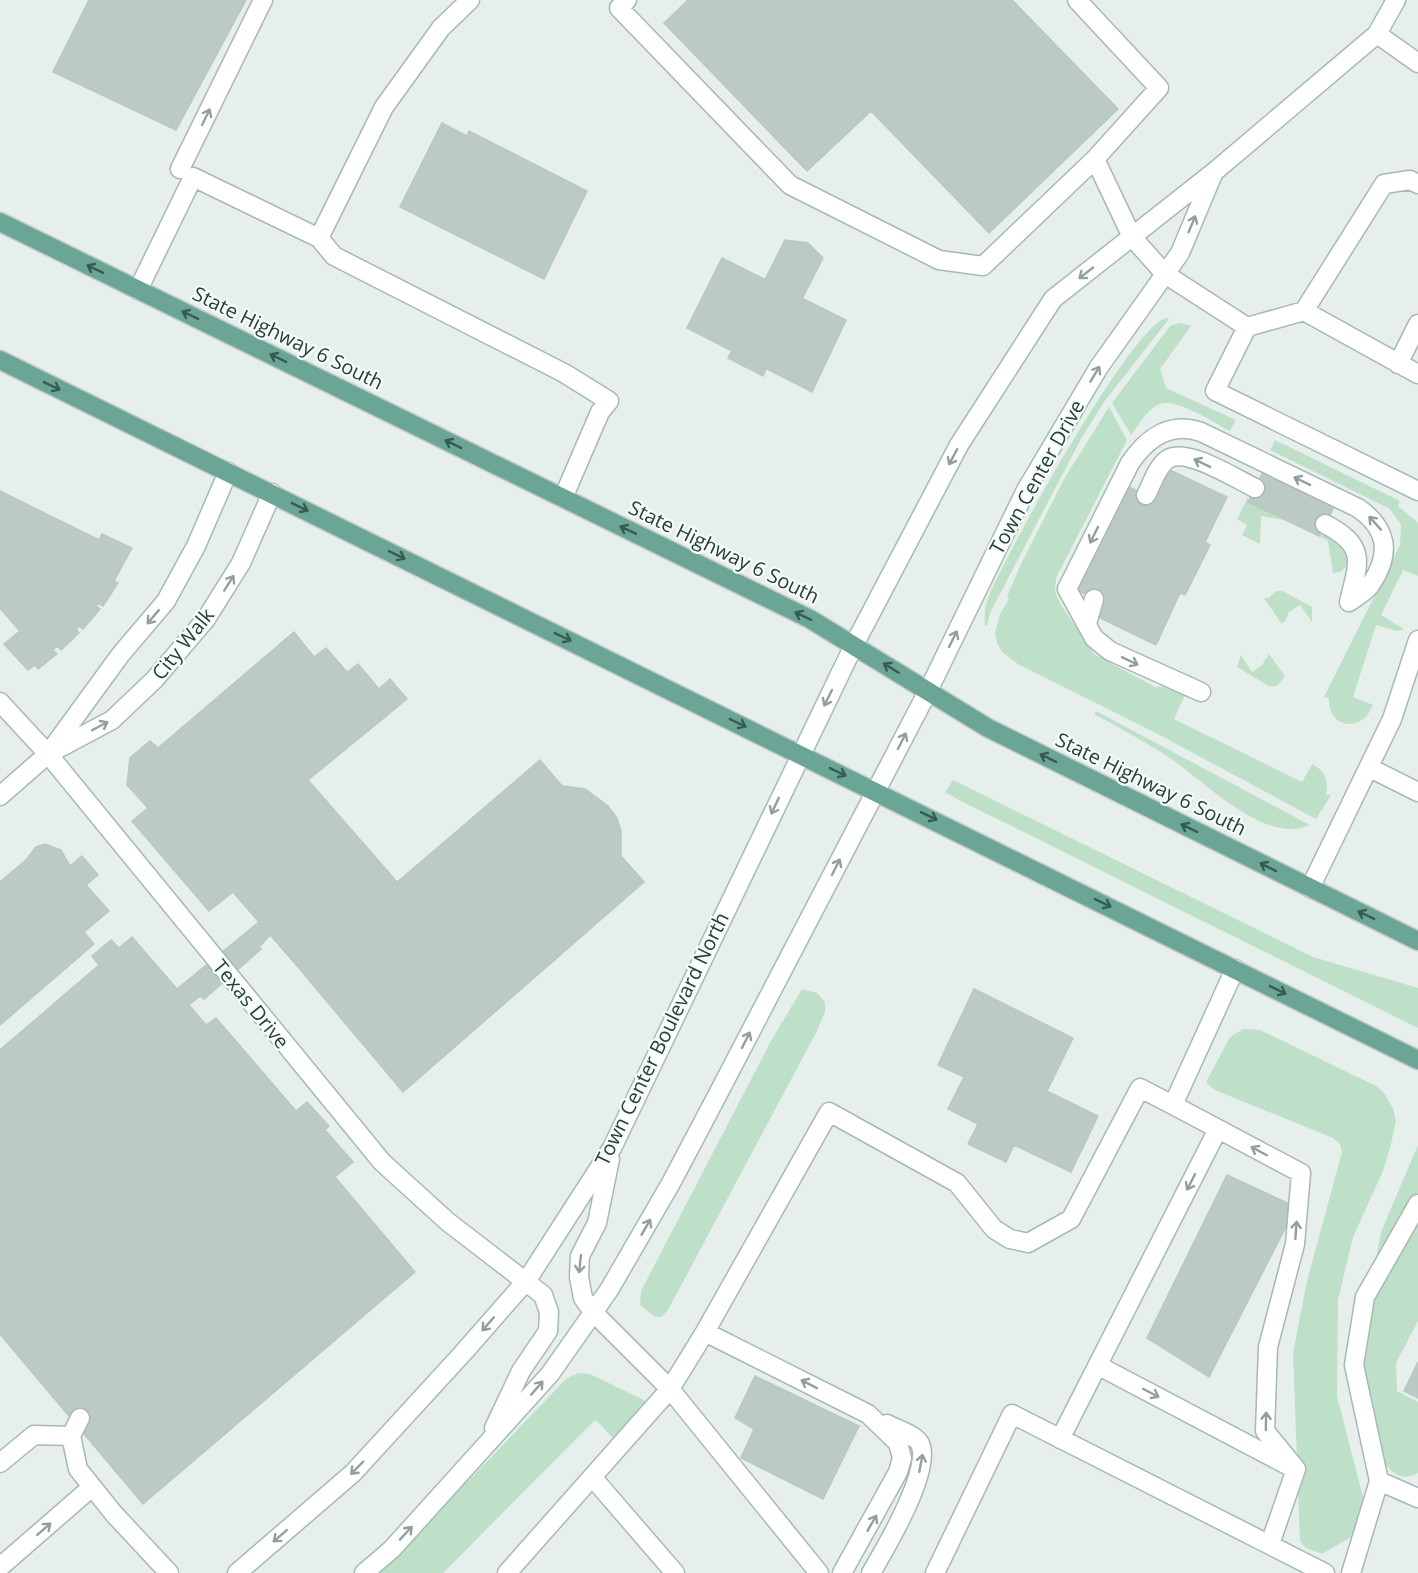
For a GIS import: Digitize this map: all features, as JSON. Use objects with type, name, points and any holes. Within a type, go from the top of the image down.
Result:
[{"type":"main road","name":"State Highway 6 South","points":[[0,222],[810,619],[988,728],[1418,941]]},
{"type":"main road","points":[[0,360],[876,790],[1418,1060]]},
{"type":"street","points":[[180,170],[263,0]]},
{"type":"street","points":[[319,238],[384,107],[441,28],[470,0]]},
{"type":"street","points":[[627,0],[619,8],[790,185],[939,260],[983,266],[1095,159],[1159,88],[1077,0]]},
{"type":"street","name":"Town Center Drive","points":[[854,645],[959,445],[1053,299],[1214,172],[1377,34],[1396,0]]},
{"type":"street","points":[[1377,34],[1418,63]]},
{"type":"street","points":[[1095,159],[1132,237],[1165,274],[1247,327]]},
{"type":"street","name":"Town Center Drive","points":[[876,790],[928,691],[1026,490],[1099,367],[1180,253],[1214,172]]},
{"type":"street","points":[[138,290],[193,177],[319,238],[334,256],[564,373],[609,401],[600,412],[563,498]]},
{"type":"street","points":[[1418,184],[1410,180],[1384,184],[1304,311],[1247,327],[1215,391],[1418,491]]},
{"type":"street","points":[[1304,311],[1418,374]]},
{"type":"street","points":[[1398,364],[1418,324]]},
{"type":"street","points":[[1201,692],[1110,651],[1094,638],[1067,589],[1130,463],[1144,446],[1163,431],[1177,428],[1202,432],[1358,508],[1372,518],[1382,531],[1384,548],[1371,585],[1349,602],[1359,569],[1357,552],[1347,537],[1325,524]]},
{"type":"street","points":[[1146,495],[1167,459],[1178,455],[1191,457],[1255,488]]},
{"type":"street","name":"City Walk","points":[[0,796],[48,754],[121,654],[165,602],[196,546],[228,472]]},
{"type":"street","name":"City Walk","points":[[48,754],[112,720],[163,671],[206,619],[230,582],[241,563],[272,493]]},
{"type":"street","points":[[1087,624],[1094,599]]},
{"type":"street","points":[[1310,888],[1370,768],[1392,718],[1418,640]]},
{"type":"street","name":"Town Center Boulevard North","points":[[237,1573],[353,1473],[527,1280],[612,1148],[800,753],[854,645]]},
{"type":"street","name":"Texas Drive","points":[[0,702],[48,754],[382,1162],[448,1222],[527,1280],[543,1295],[549,1312],[548,1331],[521,1371],[485,1449]]},
{"type":"street","points":[[1370,768],[1418,792]]},
{"type":"street","points":[[364,1573],[392,1549],[485,1449],[550,1374],[593,1312],[671,1183],[876,790]]},
{"type":"street","points":[[1173,1106],[1235,969]]},
{"type":"street","points":[[507,1573],[670,1389],[705,1332],[829,1112],[957,1183],[994,1229],[1010,1239],[1028,1243],[1071,1219],[1140,1088],[1301,1173],[1295,1244],[1268,1347],[1266,1431],[1296,1469]]},
{"type":"street","points":[[1060,1439],[1218,1129]]},
{"type":"street","points":[[612,1148],[597,1223],[580,1256],[579,1278],[583,1299],[593,1312],[670,1389],[819,1573]]},
{"type":"street","points":[[1351,1573],[1379,1481],[1354,1365],[1365,1298],[1418,1204]]},
{"type":"street","points":[[705,1332],[918,1440],[923,1464],[896,1529],[871,1573]]},
{"type":"street","points":[[1099,1366],[1296,1469]]},
{"type":"street","points":[[842,1573],[876,1515],[902,1458],[898,1443],[868,1414]]},
{"type":"street","points":[[935,1573],[1012,1414],[1325,1573]]},
{"type":"street","points":[[80,1418],[70,1436],[78,1469],[169,1573]]},
{"type":"street","points":[[0,1463],[34,1436],[70,1436]]},
{"type":"street","points":[[1270,1544],[1296,1469]]},
{"type":"street","points":[[593,1478],[675,1573]]},
{"type":"street","points":[[1379,1481],[1418,1498]]},
{"type":"street","points":[[0,1567],[92,1487]]},
{"type":"green space","points":[[1166,318],[1169,319],[1104,402],[1081,439],[990,613],[987,626],[985,625],[987,601],[999,574],[1070,445],[1126,360],[1149,331]]},
{"type":"green space","points":[[1180,323],[1191,326],[1160,369],[1166,388],[1236,420],[1230,431],[1185,408],[1167,403],[1160,404],[1147,413],[1131,435],[1112,403],[1170,326]]},
{"type":"green space","points":[[1109,407],[1127,440],[1056,578],[1055,592],[1061,605],[1094,654],[1155,687],[1167,686],[1185,695],[1174,719],[1302,782],[1312,764],[1320,769],[1327,785],[1326,795],[1331,795],[1316,819],[1154,732],[1018,664],[1002,652],[997,643],[995,633],[1000,614],[1009,599],[1007,596],[1023,560],[1064,479]]},
{"type":"green space","points":[[1275,440],[1400,501],[1398,506],[1418,523],[1418,576],[1403,570],[1381,615],[1404,629],[1397,631],[1376,625],[1353,697],[1373,705],[1368,714],[1354,723],[1346,724],[1333,716],[1329,698],[1324,697],[1400,545],[1401,525],[1390,509],[1270,450]]},
{"type":"green space","points":[[1248,497],[1248,502],[1284,520],[1261,516],[1260,544],[1242,535],[1247,525],[1237,519]]},
{"type":"green space","points":[[1320,533],[1340,545],[1346,554],[1347,566],[1340,572],[1333,573],[1328,541],[1319,536]]},
{"type":"green space","points":[[1276,591],[1282,591],[1312,607],[1312,622],[1300,605],[1289,612],[1285,622],[1281,623],[1264,598],[1269,598]]},
{"type":"green space","points":[[1269,654],[1285,676],[1277,686],[1269,686],[1237,667],[1241,655],[1252,672],[1262,665]]},
{"type":"green space","points":[[1096,711],[1310,825],[1293,829],[1274,827],[1255,819],[1236,808],[1170,758],[1094,714]]},
{"type":"green space","points":[[953,780],[1313,957],[1418,988],[1418,1028],[959,800],[945,792]]},
{"type":"green space","points":[[802,989],[817,993],[825,1002],[825,1012],[817,1031],[668,1310],[661,1317],[655,1317],[640,1305],[641,1291],[771,1041]]},
{"type":"green space","points":[[1243,1029],[1260,1030],[1376,1086],[1385,1094],[1394,1111],[1396,1121],[1383,1171],[1353,1237],[1338,1300],[1337,1396],[1365,1505],[1356,1534],[1322,1554],[1306,1548],[1300,1541],[1293,1353],[1307,1281],[1342,1152],[1340,1144],[1333,1138],[1215,1090],[1206,1082],[1230,1037]]},
{"type":"green space","points":[[1418,1145],[1418,1321],[1396,1363],[1397,1391],[1418,1402],[1418,1473],[1406,1477],[1391,1471],[1380,1456],[1358,1357],[1381,1232]]},
{"type":"green space","points":[[579,1373],[590,1374],[654,1405],[620,1446],[597,1421],[594,1421],[443,1573],[372,1573],[473,1476],[567,1378]]},
{"type":"building","points":[[89,0],[246,0],[176,130],[53,72]]},
{"type":"building","points":[[688,0],[1012,0],[1118,109],[989,233],[871,111],[807,171],[664,23]]},
{"type":"building","points":[[442,123],[467,136],[469,131],[587,191],[544,279],[400,207]]},
{"type":"building","points":[[785,240],[808,243],[823,258],[802,299],[765,280]]},
{"type":"building","points":[[722,258],[846,320],[812,392],[687,328]]},
{"type":"building","points":[[731,352],[766,369],[763,376],[728,358]]},
{"type":"building","points":[[1265,468],[1336,503],[1319,536],[1248,502]]},
{"type":"building","points":[[1170,470],[1227,497],[1205,542],[1210,545],[1185,595],[1180,593],[1156,645],[1098,617],[1104,604],[1072,587],[1123,484],[1156,500]]},
{"type":"building","points":[[0,491],[99,540],[102,534],[132,548],[114,581],[118,583],[103,606],[98,603],[96,606],[100,609],[83,629],[79,626],[76,629],[79,633],[61,650],[57,646],[53,650],[57,654],[38,669],[35,665],[28,670],[4,644],[20,631],[0,608]]},
{"type":"building","points":[[294,632],[314,657],[326,648],[347,672],[358,664],[379,689],[390,679],[407,699],[308,780],[397,882],[298,967],[233,892],[209,911],[132,821],[148,808],[127,785],[130,758],[150,741],[158,748]]},
{"type":"building","points":[[540,760],[562,786],[585,789],[608,806],[617,818],[621,831],[621,856],[644,882],[403,1092],[298,967]]},
{"type":"building","points":[[45,844],[61,850],[70,866],[82,856],[98,875],[86,885],[109,911],[84,932],[94,944],[0,1025],[0,882],[26,860],[36,847]]},
{"type":"building","points":[[259,922],[270,935],[259,947],[261,949],[204,999],[200,996],[189,1005],[206,1025],[216,1018],[296,1111],[307,1102],[329,1126],[325,1130],[353,1162],[335,1177],[415,1272],[143,1504],[0,1334],[0,1050],[99,965],[92,956],[111,940],[119,948],[132,937],[177,989]]},
{"type":"building","points":[[974,989],[1073,1038],[1047,1091],[1098,1116],[1071,1172],[1014,1145],[1006,1162],[968,1144],[978,1124],[948,1109],[964,1077],[938,1065]]},
{"type":"building","points":[[1227,1175],[1296,1207],[1209,1377],[1147,1338]]},
{"type":"building","points":[[1418,1362],[1418,1398],[1404,1391]]},
{"type":"building","points":[[755,1376],[859,1426],[823,1499],[741,1458],[754,1429],[735,1418]]}]
